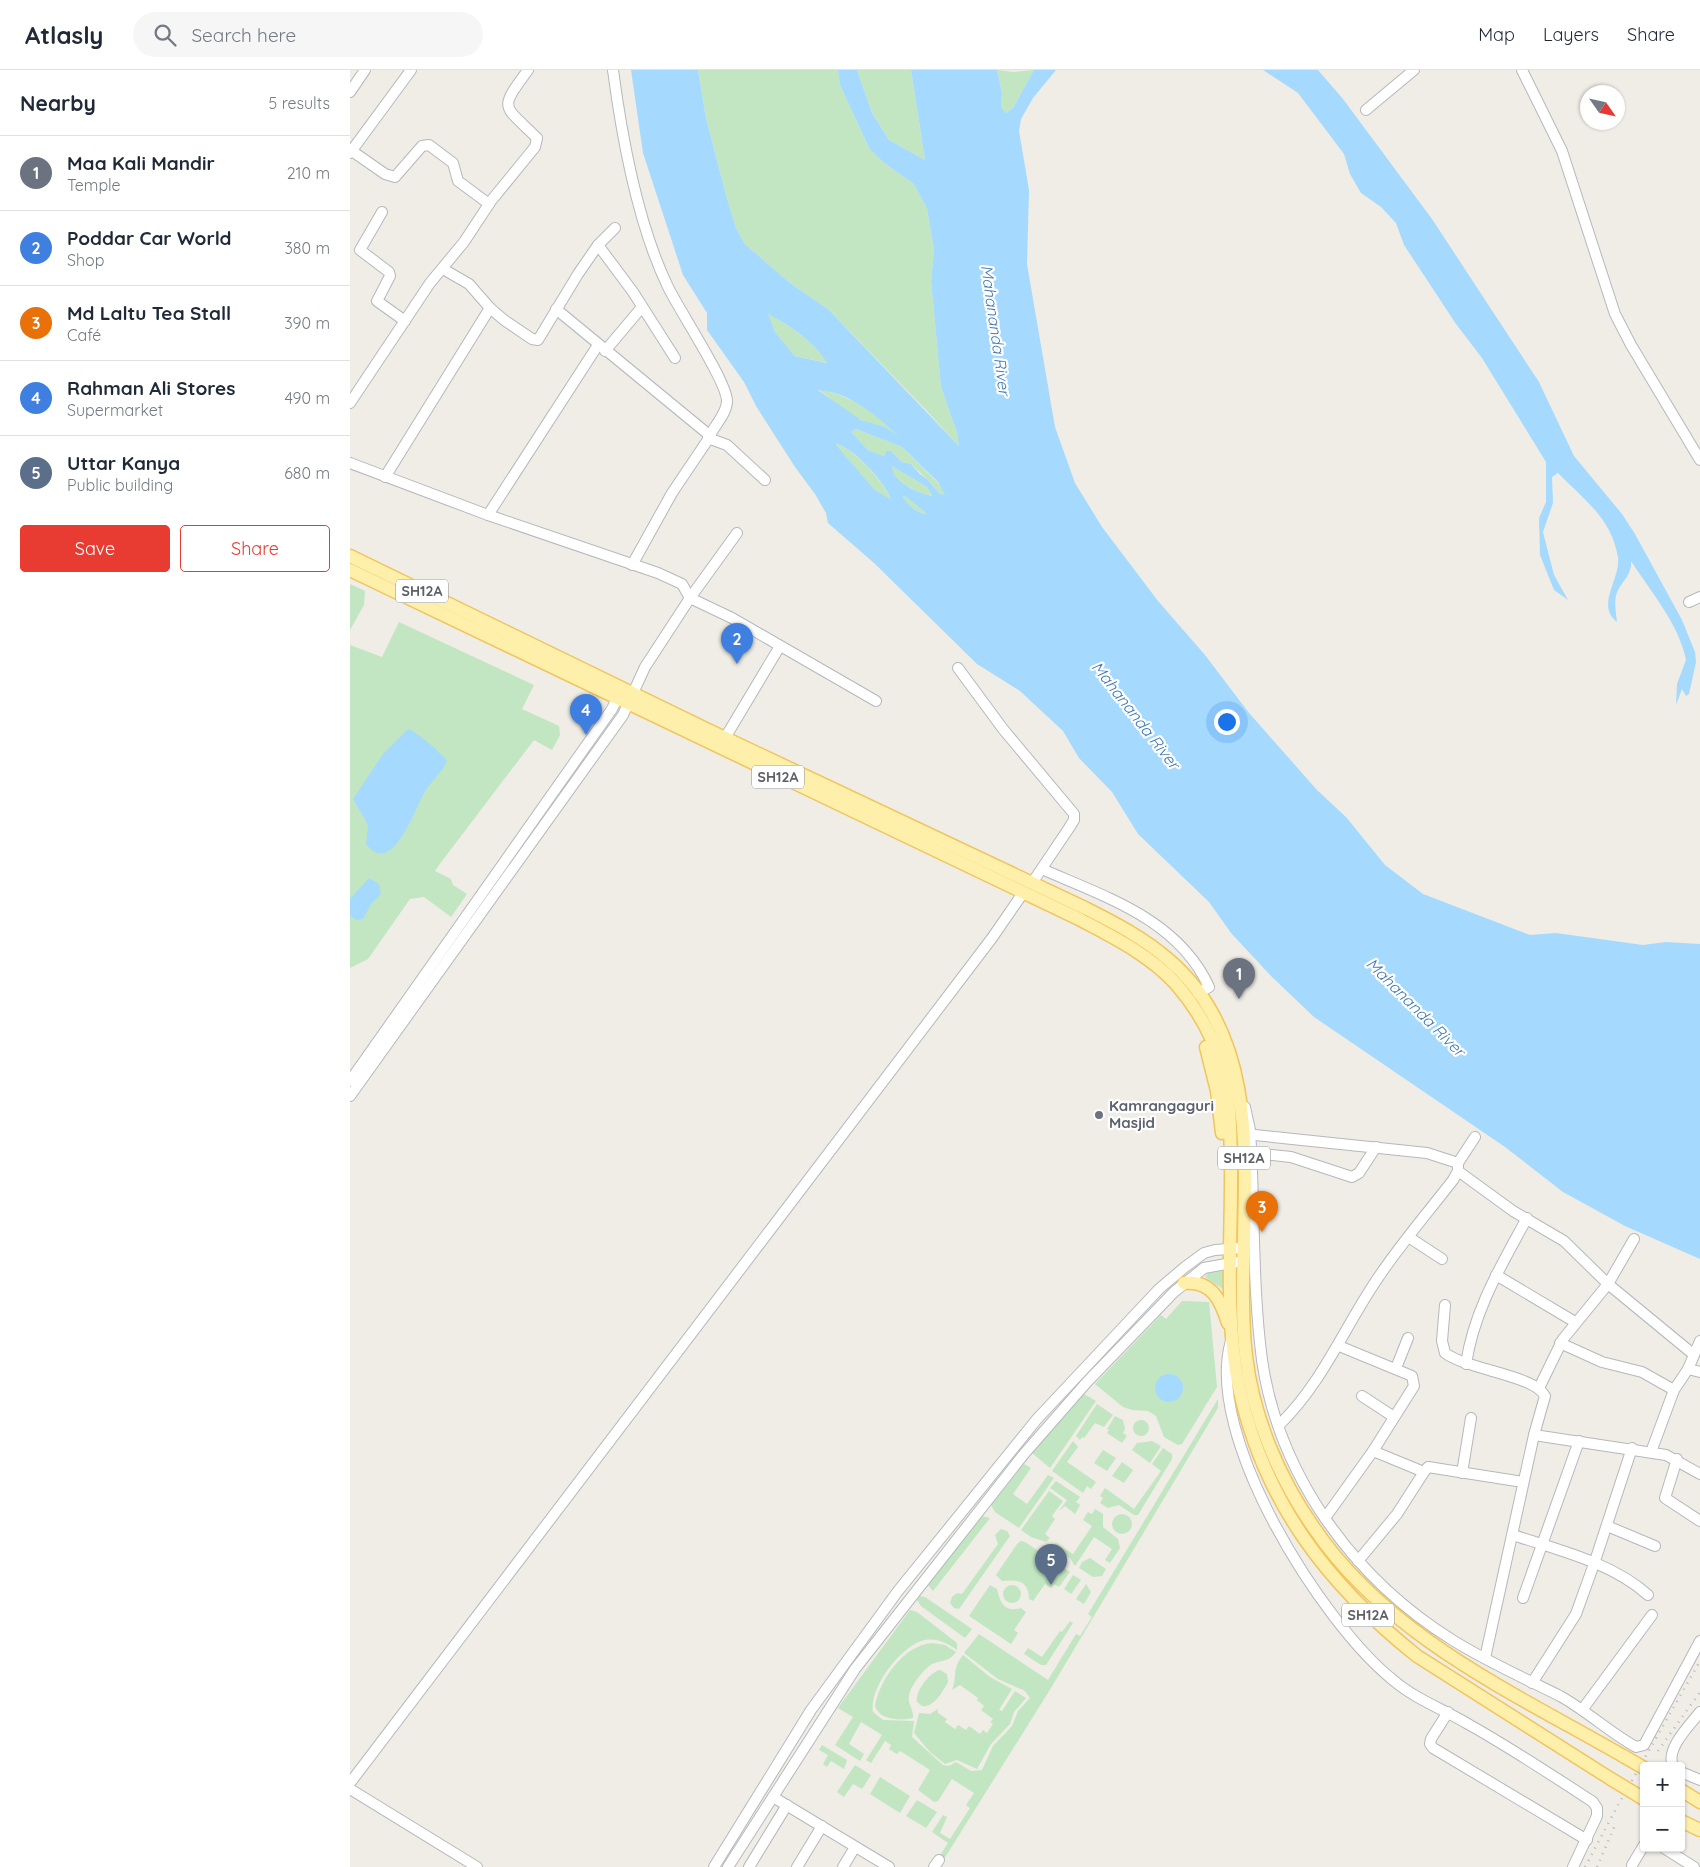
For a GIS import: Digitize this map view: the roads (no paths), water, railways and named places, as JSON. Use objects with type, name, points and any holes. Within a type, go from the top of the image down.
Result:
[{"type":"main road","name":"SH12A","points":[[350,556],[624,696],[1124,943],[1148,960],[1176,984],[1191,1005],[1211,1061],[1217,1091],[1223,1147],[1231,1174],[1245,1342],[1252,1390],[1271,1449],[1303,1512],[1328,1549],[1361,1585],[1421,1636],[1640,1766]]},
{"type":"main road","name":"SH12A","points":[[350,570],[624,696],[726,738],[1032,883],[1064,891],[1123,918],[1160,944],[1172,957],[1180,971],[1198,993],[1224,1036],[1238,1079],[1248,1152],[1232,1338],[1239,1387],[1249,1425],[1270,1479],[1294,1525],[1338,1584],[1377,1623],[1417,1656],[1640,1797]]},
{"type":"main road","points":[[1184,1283],[1201,1284],[1215,1293],[1222,1303],[1232,1338]]},
{"type":"main road","points":[[1685,1793],[1700,1802]]},
{"type":"main road","points":[[1685,1823],[1700,1830]]},
{"type":"street","points":[[350,92],[366,70]]},
{"type":"street","points":[[411,70],[351,152],[385,174],[395,177],[422,146],[429,145],[453,163],[458,181],[488,204]]},
{"type":"street","points":[[350,403],[405,321],[464,242],[488,204],[537,143],[537,138],[509,110],[506,103],[508,97],[528,70]]},
{"type":"street","points":[[613,70],[623,138],[651,244],[668,287],[715,371],[727,401],[726,408],[672,493],[632,565]]},
{"type":"street","points":[[1366,110],[1414,70]]},
{"type":"street","points":[[1522,70],[1562,150],[1615,314],[1634,352],[1700,460]]},
{"type":"street","points":[[382,212],[360,250],[389,272],[390,276],[378,301],[405,321]]},
{"type":"street","points":[[443,268],[469,284],[490,308],[536,340],[542,334],[556,309],[598,246],[615,228]]},
{"type":"street","points":[[598,246],[616,268],[675,358]]},
{"type":"street","points":[[488,516],[602,348],[642,307]]},
{"type":"street","points":[[385,477],[490,308]]},
{"type":"street","points":[[556,309],[708,436],[727,445],[765,480]]},
{"type":"street","points":[[350,463],[488,516],[682,584],[690,598],[732,618],[876,701]]},
{"type":"street","points":[[351,1078],[612,709],[645,667],[690,598],[737,533]]},
{"type":"street","points":[[1689,602],[1700,597]]},
{"type":"street","points":[[726,738],[780,646]]},
{"type":"street","points":[[958,668],[998,722],[1074,814],[1074,820],[1032,883]]},
{"type":"street","points":[[350,1096],[617,723],[624,696]]},
{"type":"street","points":[[1042,869],[1126,906],[1166,932],[1187,953],[1204,976],[1209,987],[1198,993]]},
{"type":"street","points":[[350,1783],[992,938],[1023,893]]},
{"type":"street","points":[[1247,1135],[1427,1152],[1458,1167],[1527,1218],[1564,1241],[1608,1284],[1693,1354]]},
{"type":"street","points":[[1279,1425],[1292,1413],[1339,1346],[1372,1288],[1410,1238],[1458,1167],[1475,1137]]},
{"type":"street","points":[[1376,1147],[1359,1173],[1352,1177],[1291,1157],[1248,1152],[1263,1362],[1279,1425],[1304,1485],[1325,1518],[1358,1561],[1386,1590],[1408,1608],[1454,1640],[1582,1710],[1633,1746],[1641,1747],[1700,1641]]},
{"type":"street","points":[[1466,1364],[1471,1334],[1482,1302],[1527,1218]]},
{"type":"street","points":[[1410,1238],[1442,1259]]},
{"type":"street","points":[[1539,1388],[1560,1343],[1575,1322],[1608,1284],[1634,1239]]},
{"type":"street","points":[[714,1867],[811,1710],[938,1540],[1037,1419],[1160,1289],[1195,1258],[1216,1250],[1238,1254]]},
{"type":"street","points":[[728,1867],[854,1669],[1024,1454],[1086,1384],[1184,1283],[1204,1268],[1238,1254],[1256,1252]]},
{"type":"street","points":[[1496,1275],[1575,1322]]},
{"type":"street","points":[[1160,1289],[1168,1298]]},
{"type":"street","points":[[1445,1305],[1443,1347],[1452,1358],[1539,1388],[1545,1396],[1534,1435],[1485,1658]]},
{"type":"street","points":[[1232,1338],[1226,1357],[1227,1384],[1233,1419],[1253,1477],[1284,1544],[1324,1607],[1383,1672],[1404,1688],[1533,1762],[1592,1802],[1597,1808],[1597,1816],[1573,1867]]},
{"type":"street","points":[[1396,1368],[1408,1338]]},
{"type":"street","points":[[1651,1452],[1674,1390],[1688,1369],[1700,1340]]},
{"type":"street","points":[[1560,1343],[1602,1362],[1642,1372],[1674,1390]]},
{"type":"street","points":[[1325,1518],[1374,1451],[1414,1386],[1415,1380],[1412,1376],[1396,1368],[1358,1355],[1339,1346]]},
{"type":"street","points":[[1688,1369],[1700,1372]]},
{"type":"street","points":[[1078,1376],[1086,1384]]},
{"type":"street","points":[[1362,1396],[1394,1417]]},
{"type":"street","points":[[1462,1473],[1471,1418]]},
{"type":"street","points":[[1534,1435],[1651,1452],[1677,1459],[1700,1474]]},
{"type":"street","points":[[1523,1598],[1579,1441]]},
{"type":"street","points":[[1532,1683],[1576,1614],[1632,1448]]},
{"type":"street","points":[[1374,1451],[1424,1472]]},
{"type":"street","points":[[1677,1459],[1665,1498],[1700,1521]]},
{"type":"street","points":[[1358,1561],[1397,1514],[1428,1467],[1524,1482]]},
{"type":"street","points":[[1607,1526],[1655,1546]]},
{"type":"street","points":[[1513,1535],[1594,1564],[1631,1581],[1648,1595]]},
{"type":"street","points":[[938,1540],[949,1548]]},
{"type":"street","points":[[1582,1710],[1652,1615]]},
{"type":"street","points":[[1448,1712],[1431,1738],[1430,1744],[1433,1748],[1587,1840]]},
{"type":"street","points":[[1672,1762],[1670,1755],[1700,1712]]},
{"type":"street","points":[[1685,1774],[1700,1780]]},
{"type":"street","points":[[350,1789],[477,1867]]},
{"type":"street","points":[[773,1797],[888,1867]]},
{"type":"street","points":[[750,1867],[787,1805]]},
{"type":"street","points":[[798,1867],[822,1826]]},
{"type":"street","points":[[843,1867],[855,1846]]},
{"type":"street","points":[[1632,1865],[1640,1852]]},
{"type":"street","points":[[1670,1852],[1694,1867]]},
{"type":"water","name":"Mahananda River","points":[[631,70],[698,70],[706,118],[726,195],[736,228],[745,244],[790,283],[828,309],[959,446],[957,433],[941,387],[931,281],[934,250],[927,209],[914,184],[888,166],[870,150],[840,85],[838,70],[857,70],[872,113],[889,140],[925,160],[911,70],[997,70],[1002,93],[1001,107],[1006,113],[1013,108],[1034,70],[1056,70],[1033,98],[1021,119],[1019,131],[1029,190],[1027,264],[1055,427],[1075,483],[1102,527],[1158,601],[1205,655],[1249,713],[1317,790],[1346,817],[1385,865],[1423,894],[1530,935],[1556,933],[1643,945],[1666,942],[1700,944],[1700,1259],[1625,1226],[1563,1192],[1505,1147],[1314,1017],[1272,977],[1231,933],[1209,902],[1138,834],[1112,792],[1079,758],[1063,731],[1020,691],[977,664],[874,563],[828,523],[826,513],[815,494],[795,467],[756,406],[744,382],[707,330],[707,313],[683,275],[643,153]],"holes":[[[768,314],[809,341],[827,363],[795,356],[775,332]],[[818,390],[841,395],[852,400],[872,413],[899,437],[885,427],[861,420]],[[856,429],[902,447],[938,482],[945,495],[939,493],[911,464],[902,462],[891,451],[886,451],[884,456],[868,450],[851,432]],[[835,444],[850,451],[868,466],[883,485],[891,500],[874,489]],[[892,466],[927,487],[932,496],[906,486],[896,476]],[[905,496],[927,514],[917,511],[903,497]]]},
{"type":"water","points":[[1263,70],[1318,70],[1343,99],[1432,219],[1539,382],[1574,456],[1622,514],[1682,620],[1695,652],[1696,662],[1689,694],[1686,696],[1682,689],[1676,705],[1677,684],[1686,660],[1671,621],[1631,561],[1629,573],[1616,594],[1617,622],[1611,615],[1608,608],[1608,600],[1618,565],[1614,543],[1603,520],[1595,510],[1558,473],[1552,477],[1553,503],[1543,532],[1554,575],[1568,600],[1554,590],[1540,555],[1539,518],[1546,502],[1546,462],[1482,358],[1456,324],[1404,245],[1396,223],[1381,207],[1361,193],[1350,174],[1344,154],[1298,93]]},
{"type":"water","points":[[408,729],[416,733],[447,761],[426,791],[401,838],[393,848],[385,853],[376,852],[366,844],[368,825],[353,799],[383,754]]},
{"type":"water","points":[[369,878],[379,884],[381,894],[371,904],[363,919],[357,920],[350,916],[350,899]]},
{"type":"water","points":[[1169,1374],[1179,1378],[1183,1388],[1179,1398],[1169,1402],[1159,1398],[1155,1388],[1159,1378]]},
{"type":"railway","points":[[1585,1867],[1700,1661]]},
{"type":"railway","points":[[1658,1751],[1700,1692]]},
{"type":"railway","points":[[1597,1867],[1616,1823]]},
{"type":"place","name":"Poddar Car World","points":[[737,664]]},
{"type":"place","name":"Rahman Ali Stores","points":[[586,735]]},
{"type":"place","name":"Maa Kali Mandir","points":[[1239,999]]},
{"type":"place","name":"Kamrangaguri Masjid","points":[[1099,1115]]},
{"type":"place","name":"Md Laltu Tea Stall","points":[[1262,1232]]},
{"type":"place","name":"Uttar Kanya","points":[[1051,1585]]}]
